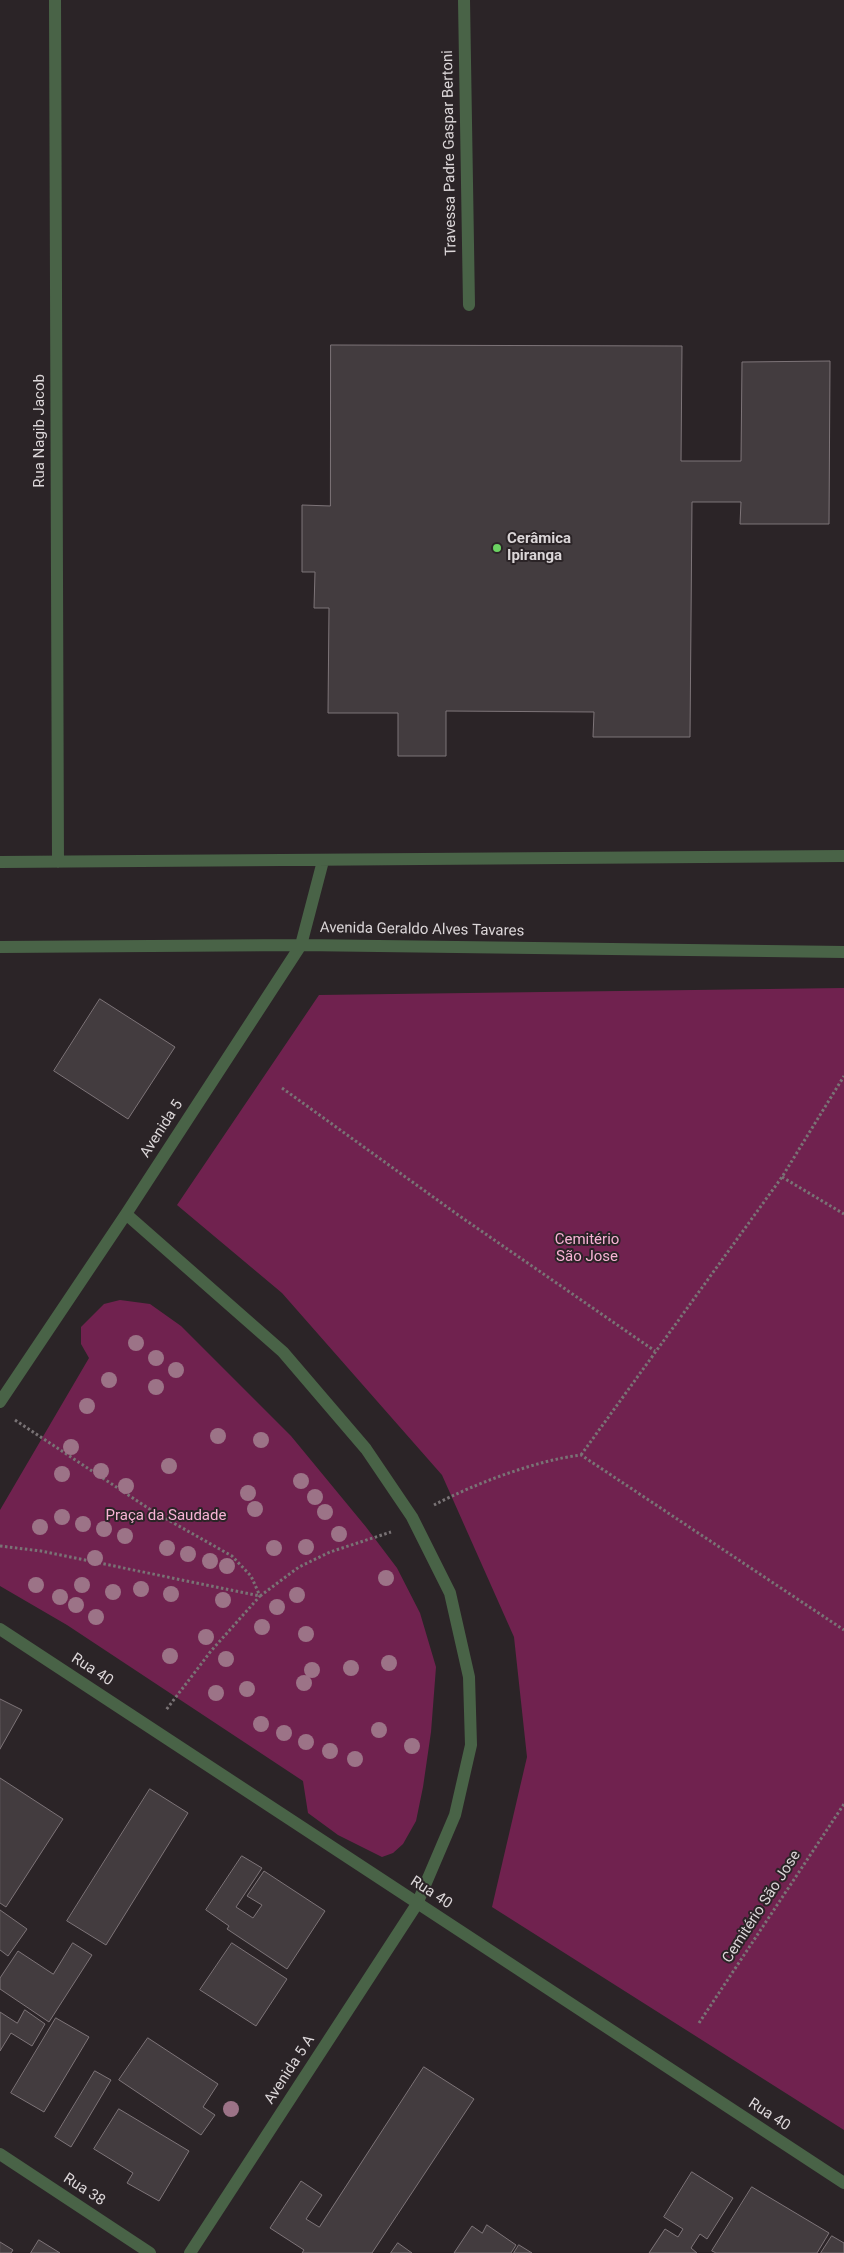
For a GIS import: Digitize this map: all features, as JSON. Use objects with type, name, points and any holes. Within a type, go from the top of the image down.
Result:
[{"type":"street","name":"Rua Nagib Jacob","points":[[55,0],[58,862]]},
{"type":"street","name":"Travessa Padre Gaspar Bertoni","points":[[464,0],[469,305]]},
{"type":"street","points":[[0,862],[844,856]]},
{"type":"street","name":"Avenida 5","points":[[0,1402],[126,1214],[301,945],[323,861]]},
{"type":"street","name":"Avenida Geraldo Alves Tavares","points":[[0,947],[301,945],[844,952]]},
{"type":"street","points":[[126,1214],[283,1352],[366,1449],[412,1517],[450,1593],[470,1677],[471,1746],[455,1815],[417,1904]]},
{"type":"street","name":"Rua 40","points":[[0,1629],[844,2183]]},
{"type":"street","name":"Avenida 5 A","points":[[190,2253],[417,1904]]},
{"type":"street","name":"Rua 38","points":[[0,2154],[150,2253]]},
{"type":"path","points":[[581,1456],[782,1177],[844,1076]]},
{"type":"path","points":[[282,1088],[461,1217],[655,1351]]},
{"type":"path","points":[[782,1177],[844,1214]]},
{"type":"path","points":[[12,1418],[154,1512],[232,1556],[251,1576],[260,1596]]},
{"type":"path","points":[[152,1728],[211,1651],[260,1596],[299,1568],[330,1552],[391,1532],[412,1517],[462,1490],[560,1458],[581,1456],[844,1630]]},
{"type":"path","points":[[0,1546],[41,1551],[260,1596]]},
{"type":"path","name":"Cemitério São Jose","points":[[699,2023],[844,1804]]},
{"type":"green space","name":"Cemitério São Jose","points":[[844,988],[844,2130],[492,1907],[527,1757],[514,1637],[442,1475],[282,1293],[177,1205],[319,995]]},
{"type":"green space","name":"Praça da Saudade","points":[[120,1300],[150,1304],[181,1326],[291,1436],[366,1527],[397,1568],[420,1613],[436,1667],[431,1732],[416,1821],[403,1844],[393,1853],[382,1857],[338,1835],[308,1813],[303,1781],[67,1625],[0,1586],[0,1510],[89,1358],[81,1344],[81,1327],[104,1304]]},
{"type":"building","name":"Cerâmica Ipiranga","points":[[331,345],[682,346],[681,461],[741,461],[742,362],[830,361],[829,524],[740,524],[741,502],[692,502],[690,737],[593,737],[594,712],[446,711],[446,756],[398,756],[398,713],[328,713],[329,608],[314,608],[315,572],[302,572],[302,505],[330,506]]},
{"type":"building","points":[[100,999],[175,1047],[128,1119],[54,1071]]},
{"type":"building","points":[[0,1699],[22,1710],[0,1749]]},
{"type":"building","points":[[0,1778],[63,1819],[6,1907],[0,1903]]},
{"type":"building","points":[[150,1789],[188,1813],[106,1945],[67,1921]]},
{"type":"building","points":[[242,1856],[262,1868],[236,1907],[253,1918],[262,1905],[247,1896],[264,1871],[325,1911],[287,1969],[227,1929],[229,1926],[206,1910]]},
{"type":"building","points":[[0,1910],[27,1929],[8,1956],[0,1950]]},
{"type":"building","points":[[73,1943],[92,1955],[49,2022],[0,1989],[0,1978],[18,1951],[53,1974]]},
{"type":"building","points":[[232,1943],[287,1979],[256,2026],[200,1990]]},
{"type":"building","points":[[25,2010],[45,2024],[32,2046],[11,2033],[0,2051],[0,2012],[17,2023]]},
{"type":"building","points":[[56,2018],[89,2037],[44,2112],[11,2093]]},
{"type":"building","points":[[148,2038],[218,2084],[203,2107],[215,2115],[201,2135],[119,2080]]},
{"type":"building","points":[[424,2067],[474,2099],[372,2253],[302,2253],[304,2250],[270,2228],[301,2181],[322,2195],[306,2219],[319,2227]]},
{"type":"building","points":[[95,2071],[111,2080],[71,2147],[55,2137]]},
{"type":"building","points":[[119,2109],[189,2151],[159,2201],[127,2183],[133,2173],[94,2149]]},
{"type":"building","points":[[692,2172],[733,2198],[707,2239],[700,2234],[691,2248],[697,2253],[649,2253],[665,2229],[678,2237],[683,2229],[664,2217]]},
{"type":"building","points":[[752,2187],[829,2233],[817,2253],[716,2253],[712,2251]]},
{"type":"building","points":[[487,2225],[516,2245],[511,2253],[454,2253],[472,2226],[482,2233]]},
{"type":"building","points":[[832,2236],[844,2243],[844,2253],[821,2253]]},
{"type":"building","points":[[39,2240],[60,2253],[31,2253]]},
{"type":"building","points":[[0,2242],[13,2250],[11,2253],[0,2253]]},
{"type":"building","points":[[398,2243],[412,2253],[391,2253]]},
{"type":"building","points":[[519,2245],[532,2253],[514,2253]]},
{"type":"place","name":"Cerâmica Ipiranga","points":[[497,548]]}]
